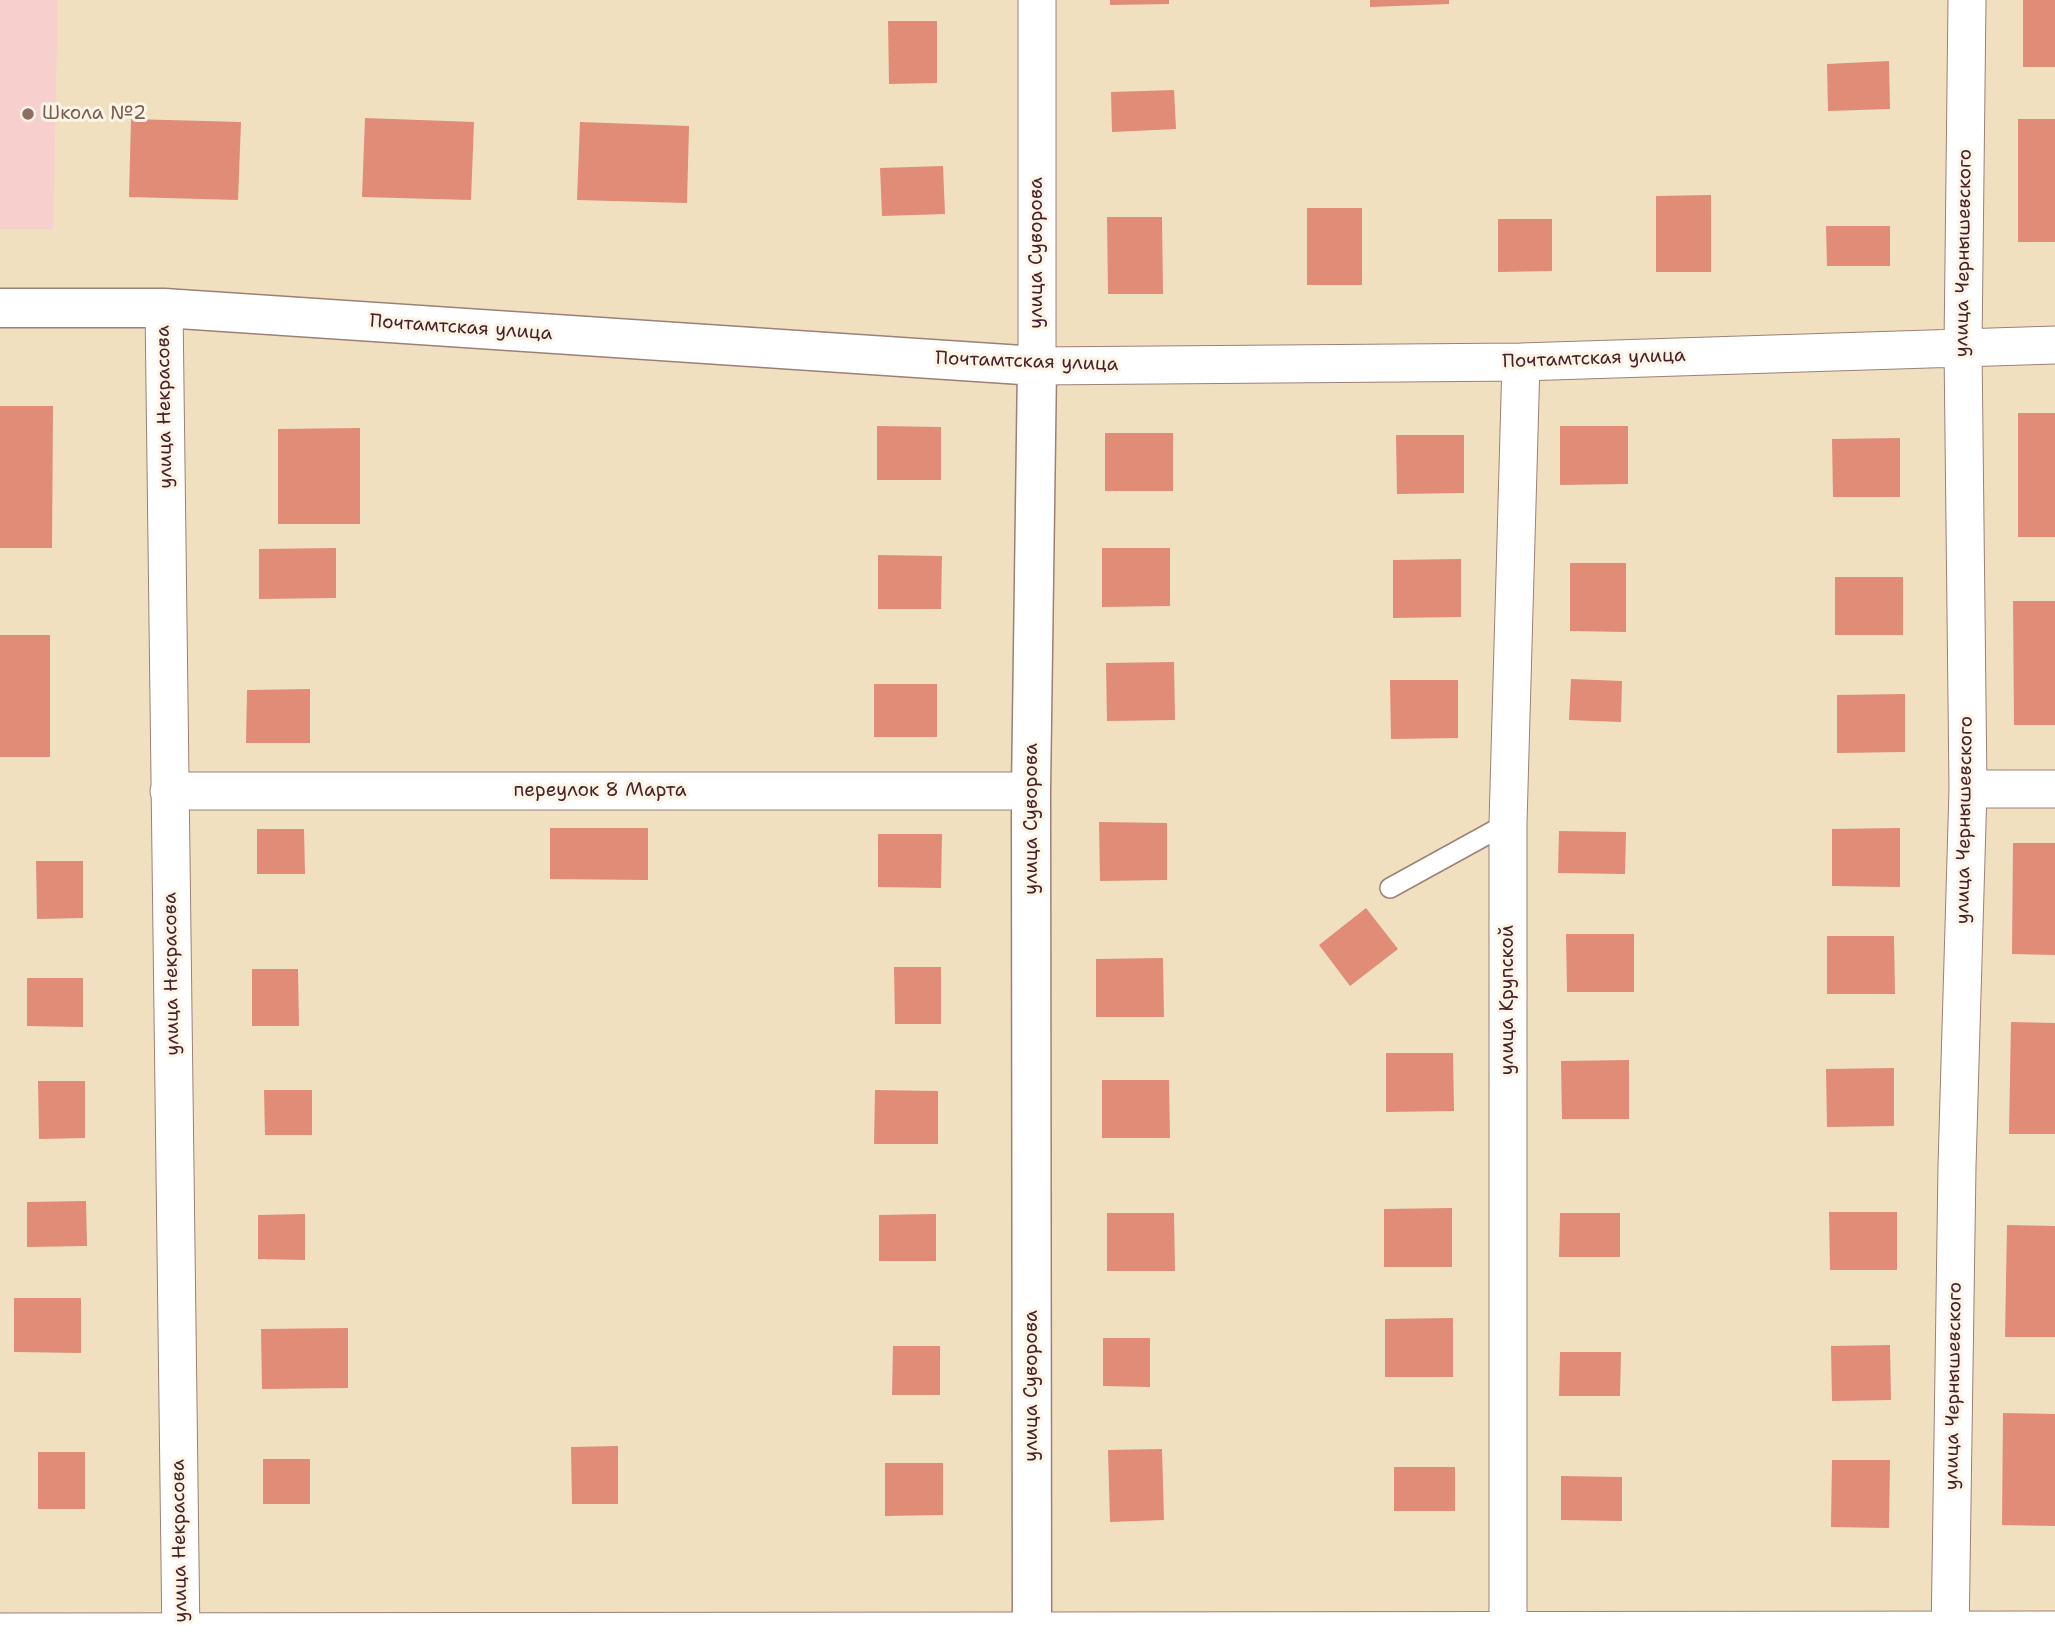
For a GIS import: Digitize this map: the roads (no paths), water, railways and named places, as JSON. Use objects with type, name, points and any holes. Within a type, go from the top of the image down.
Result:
[{"type":"street","name":"улица Суворова","points":[[1032,1635],[1031,791],[1037,366],[1037,0]]},
{"type":"street","name":"улица Чернышевского","points":[[1950,1635],[1957,1166],[1968,789],[1963,347],[1967,0]]},
{"type":"street","name":"Почтамтская улица","points":[[0,308],[164,308],[1037,366],[1521,362],[2055,345]]},
{"type":"street","name":"улица Некрасова","points":[[164,308],[181,1635]]},
{"type":"street","name":"улица Крупской","points":[[1508,1635],[1508,823],[1521,362]]},
{"type":"street","points":[[1968,789],[2055,789]]},
{"type":"street","name":"переулок 8 Марта","points":[[169,791],[1031,791]]},
{"type":"street","points":[[0,1632],[181,1635],[1950,1635],[2055,1630]]},
{"type":"lane","points":[[1390,888],[1508,823]]},
{"type":"place","name":"Школа №2","points":[[28,114]]}]
